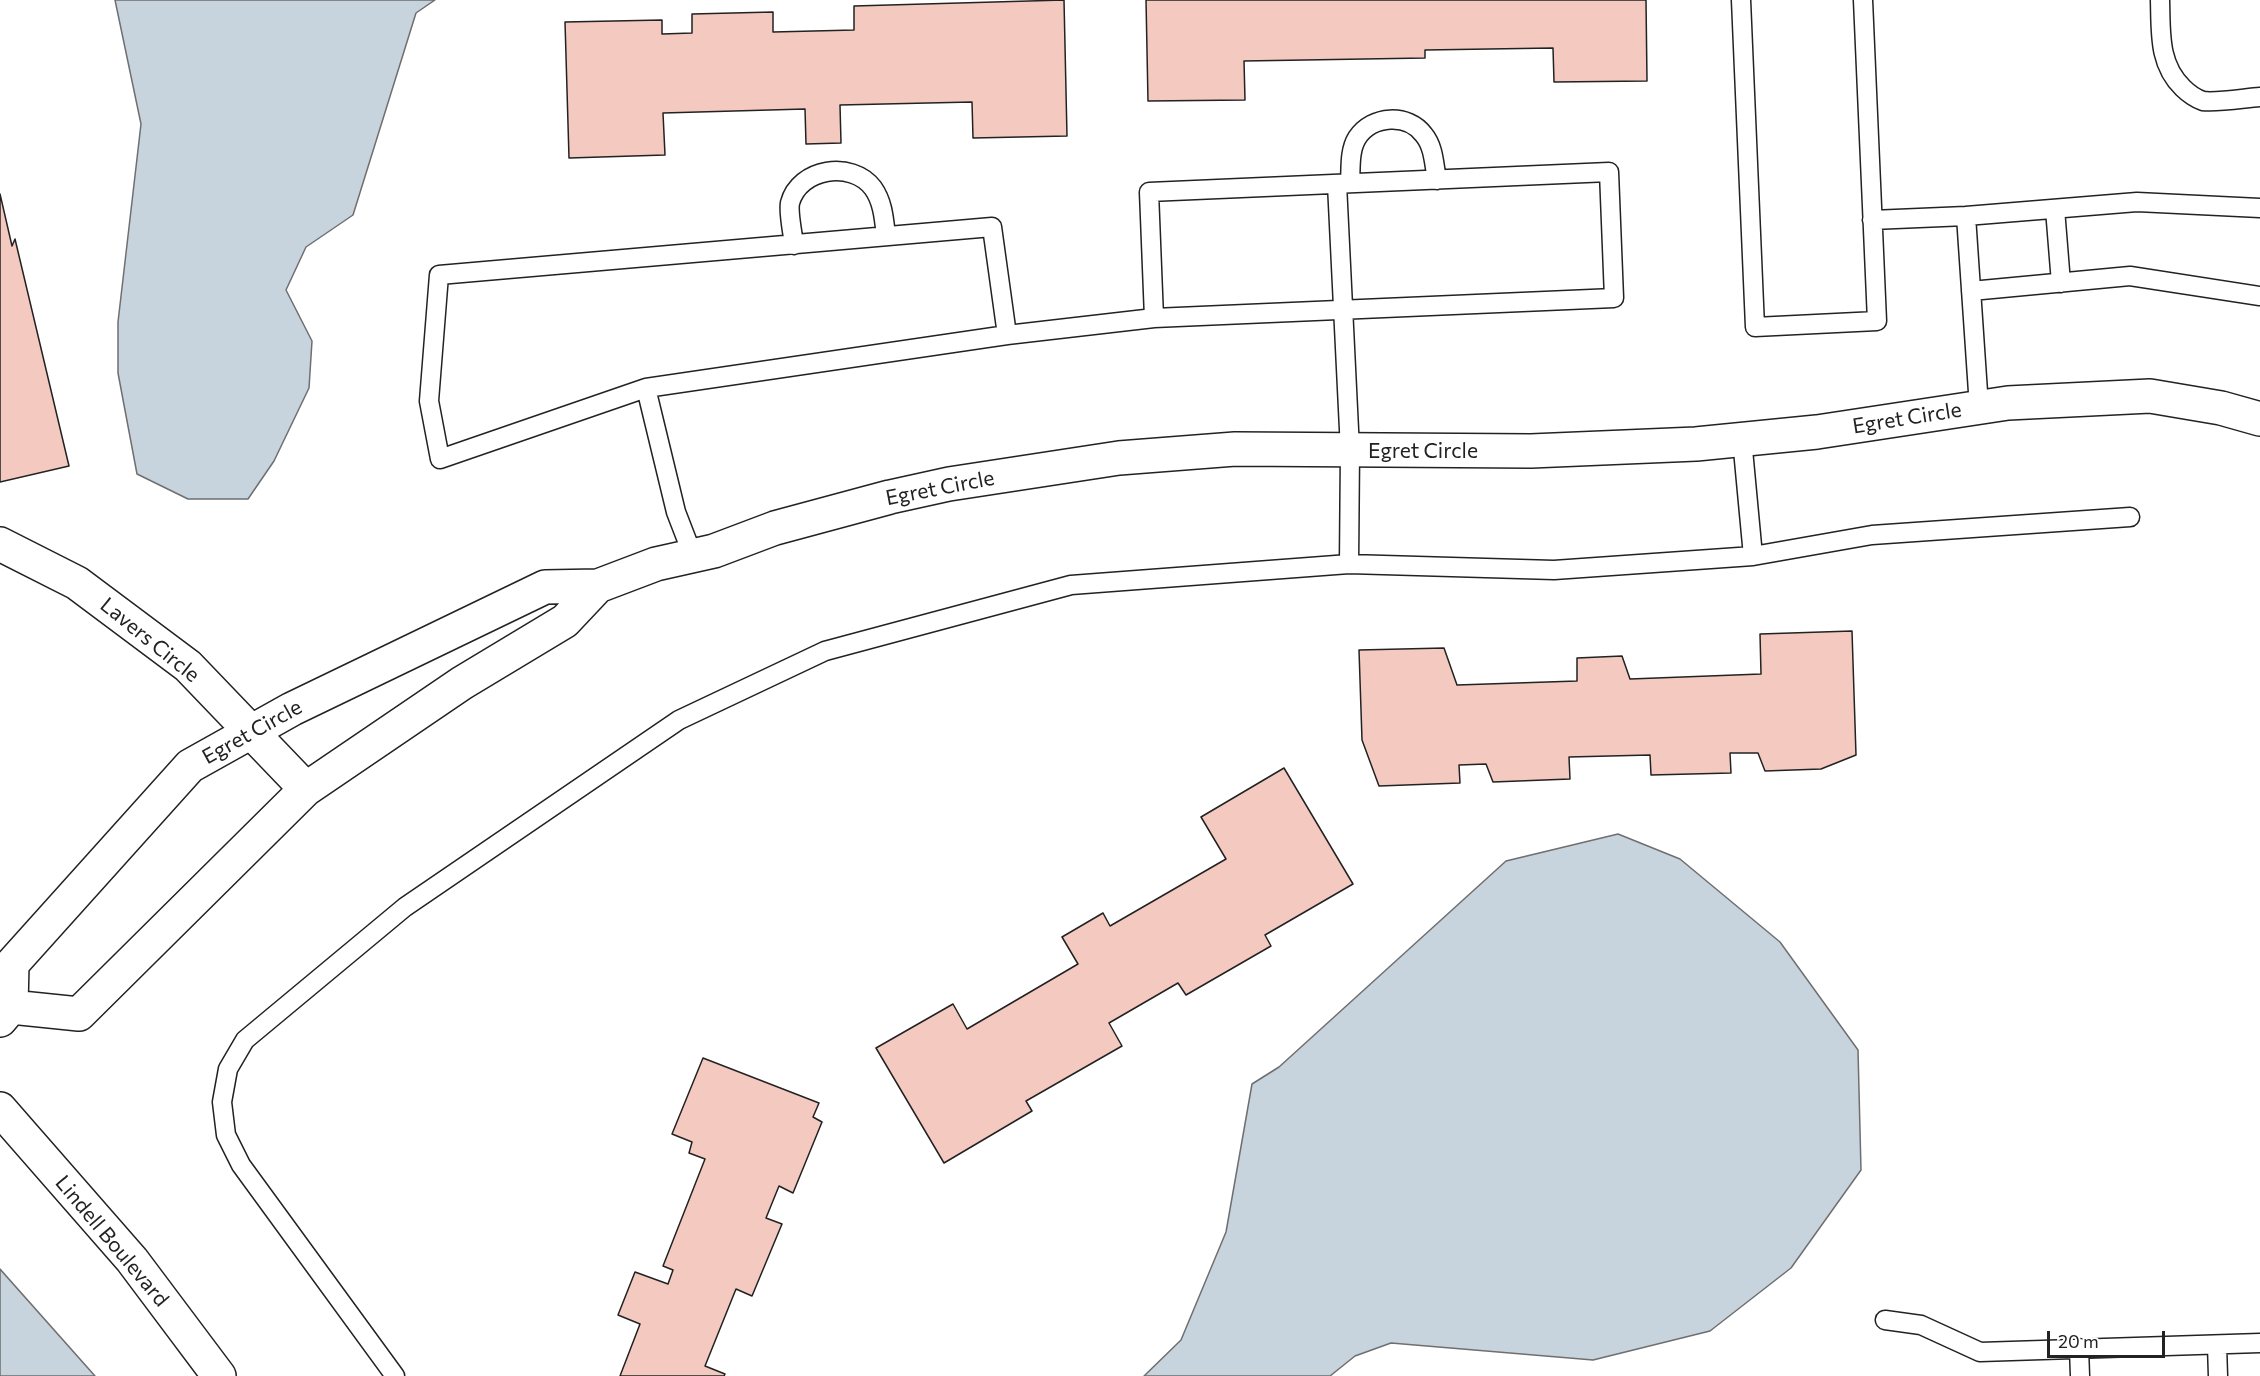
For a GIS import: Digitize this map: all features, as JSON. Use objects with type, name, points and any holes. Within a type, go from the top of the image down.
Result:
[{"type":"street","name":"Egret Circle","points":[[598,586],[565,621],[462,683],[306,789],[79,1014],[6,1014],[12,964],[190,766],[292,709],[544,587],[598,586],[656,564],[714,550],[786,525],[890,497],[949,484],[1119,458],[1234,449],[1531,451],[1696,444],[1817,432],[2008,403],[2150,396],[2221,408],[2260,419]]},
{"type":"street","name":"Lavers Circle","points":[[0,544],[77,583],[188,666],[306,789]]},
{"type":"street","name":"Lindell Boulevard","points":[[0,1109],[132,1260],[219,1376]]},
{"type":"lane","points":[[1741,0],[1755,327],[1877,321],[1863,0]]},
{"type":"lane","points":[[2160,0],[2162,49],[2166,65],[2175,80],[2188,92],[2203,101],[2260,97]]},
{"type":"lane","points":[[1349,564],[1350,450],[1343,310],[1344,184],[1357,138],[1365,128],[1377,122],[1390,119],[1409,123],[1425,135],[1431,147],[1437,180]]},
{"type":"lane","points":[[794,244],[790,204],[798,189],[810,178],[825,172],[842,171],[858,176],[872,185],[880,199],[886,236]]},
{"type":"lane","points":[[1007,335],[992,227],[439,275],[429,401],[440,459],[646,388],[1007,335],[1154,318],[1614,298],[1609,172],[1149,192],[1154,318]]},
{"type":"lane","points":[[1872,220],[1966,216],[2137,202],[2260,208]]},
{"type":"lane","points":[[2055,209],[2061,283]]},
{"type":"lane","points":[[1966,216],[1979,407]]},
{"type":"lane","points":[[1971,291],[2130,276],[2260,296]]},
{"type":"lane","points":[[646,388],[676,512],[693,556]]},
{"type":"lane","points":[[1742,439],[1753,556]]},
{"type":"lane","points":[[395,1376],[241,1165],[226,1135],[222,1102],[228,1069],[245,1040],[405,907],[679,720],[825,651],[1071,585],[1349,564],[1554,570],[1753,556],[1872,535],[2130,517]]},
{"type":"lane","points":[[1886,1320],[1921,1326],[1980,1352],[2260,1343]]},
{"type":"lane","points":[[2217,1344],[2217,1376]]},
{"type":"lane","points":[[2079,1348],[2080,1376]]},
{"type":"shaded area","points":[[115,0],[435,0],[416,13],[353,215],[306,247],[286,290],[312,341],[309,388],[274,461],[248,499],[188,499],[137,474],[118,373],[118,322],[141,124]]},
{"type":"shaded area","points":[[1618,834],[1680,859],[1780,942],[1858,1050],[1861,1170],[1791,1268],[1710,1331],[1593,1360],[1391,1343],[1355,1356],[1330,1376],[1144,1376],[1181,1340],[1226,1232],[1252,1084],[1279,1067],[1506,861]]},
{"type":"shaded area","points":[[0,1269],[95,1376],[0,1376]]},
{"type":"building","points":[[1064,0],[1067,136],[973,138],[972,102],[840,105],[841,143],[806,144],[805,109],[663,113],[665,155],[569,158],[565,22],[662,20],[662,34],[692,33],[692,14],[773,12],[773,32],[854,30],[854,6]]},
{"type":"building","points":[[1146,0],[1646,0],[1647,81],[1554,82],[1553,48],[1425,50],[1425,58],[1244,61],[1245,100],[1148,101]]},
{"type":"building","points":[[0,194],[12,246],[15,239],[69,466],[0,482]]},
{"type":"building","points":[[1852,631],[1856,755],[1821,769],[1765,771],[1758,753],[1730,753],[1731,773],[1651,775],[1650,755],[1569,757],[1570,779],[1493,782],[1486,764],[1459,765],[1460,783],[1379,786],[1362,740],[1359,650],[1444,648],[1457,685],[1577,681],[1577,658],[1622,656],[1630,679],[1761,674],[1760,634]]},
{"type":"building","points":[[1284,768],[1353,884],[1265,935],[1271,946],[1186,995],[1178,983],[1109,1023],[1122,1046],[1026,1101],[1032,1111],[944,1163],[876,1048],[953,1004],[967,1029],[1078,964],[1062,937],[1103,913],[1110,926],[1226,859],[1201,817]]},
{"type":"building","points":[[703,1058],[819,1103],[813,1117],[822,1122],[793,1193],[779,1186],[766,1218],[782,1224],[752,1296],[736,1289],[705,1366],[725,1374],[724,1376],[620,1376],[640,1324],[618,1315],[635,1272],[668,1284],[673,1270],[663,1266],[705,1159],[689,1153],[692,1142],[672,1134]]}]
